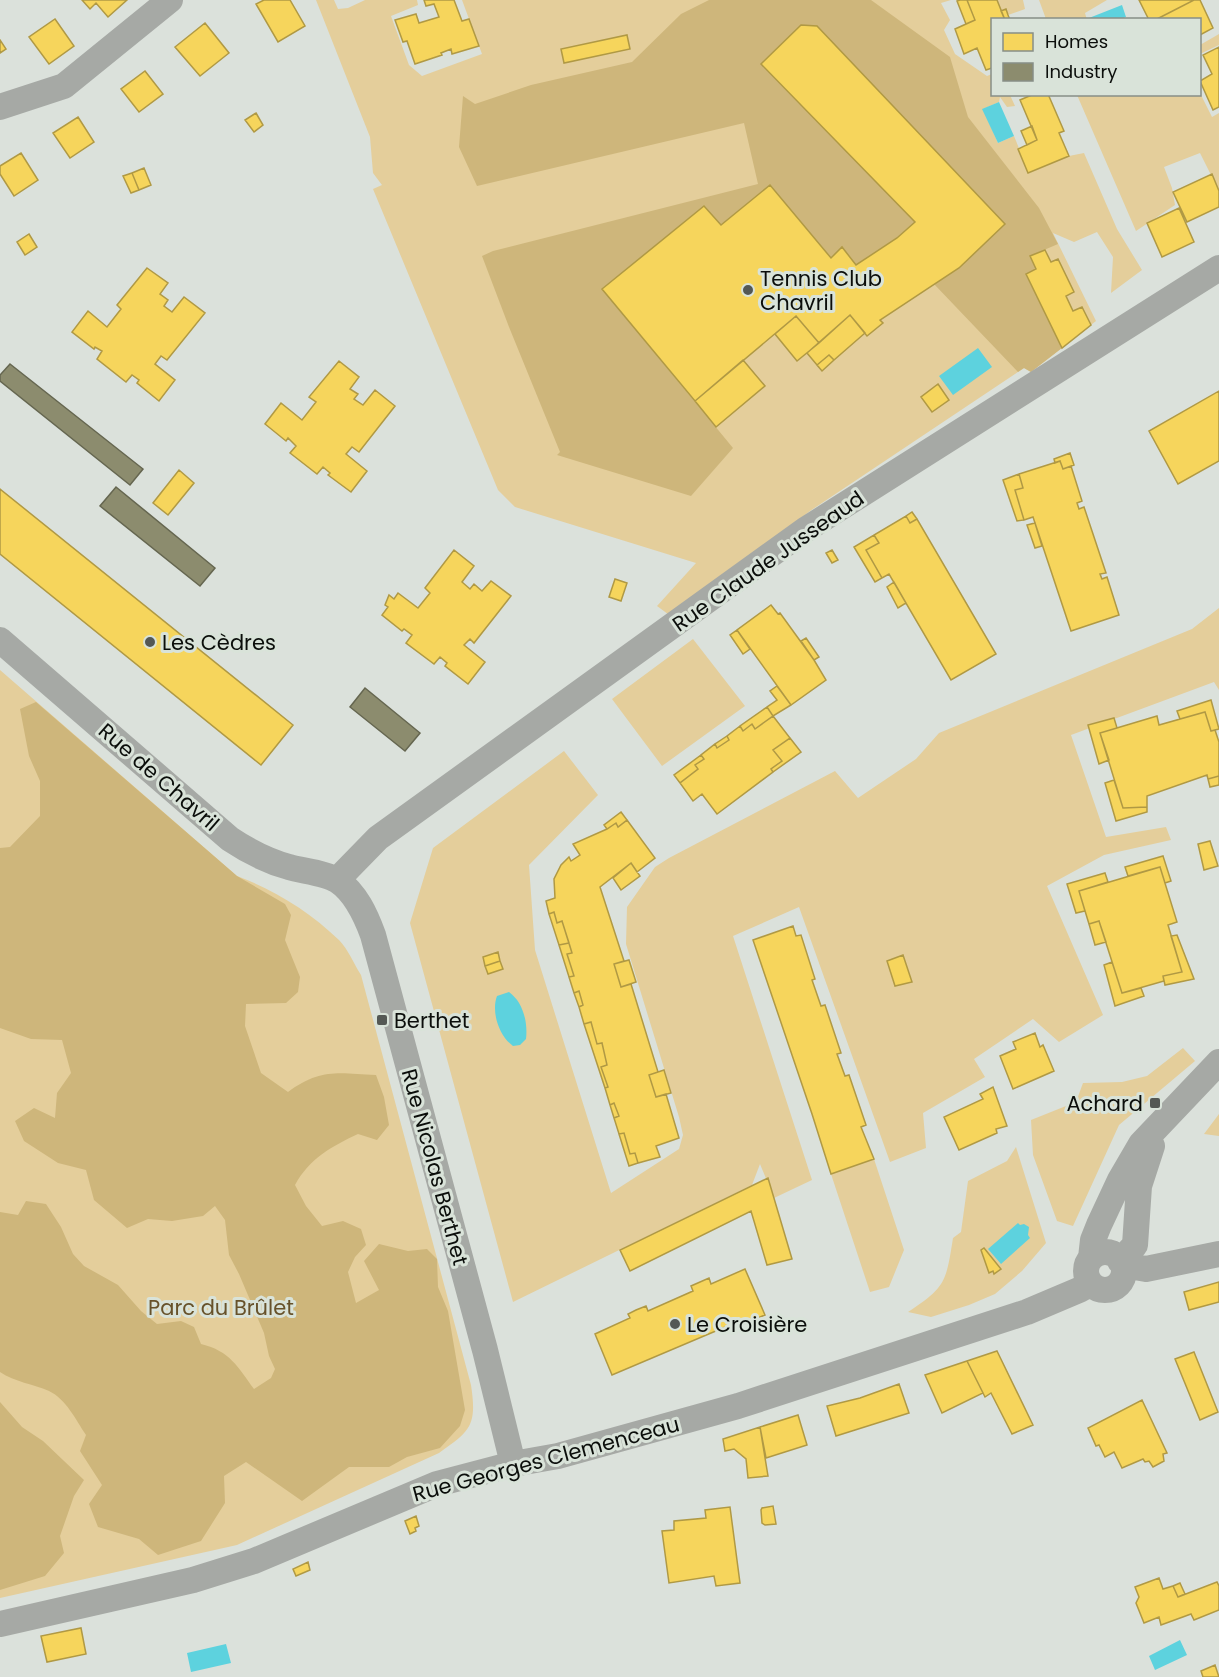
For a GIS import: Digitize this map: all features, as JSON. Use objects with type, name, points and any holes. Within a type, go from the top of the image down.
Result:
[{"type":"street","points":[[0,107],[64,86],[170,0]]},
{"type":"street","name":"Rue Claude Jusseaud","points":[[337,880],[378,838],[805,530],[1219,268]]},
{"type":"street","name":"Rue de Chavril","points":[[0,640],[230,839],[272,862],[337,880]]},
{"type":"street","name":"Rue Nicolas Berthet","points":[[337,880],[355,898],[373,935],[485,1350],[513,1464]]},
{"type":"street","points":[[1091,1258],[1093,1240],[1099,1225],[1120,1180],[1141,1144],[1219,1062]]},
{"type":"street","points":[[1165,1121],[1151,1148],[1139,1186],[1135,1245],[1122,1263],[1123,1277],[1116,1287],[1106,1291],[1090,1284],[1086,1273],[1088,1262],[1096,1254],[1112,1254],[1122,1263],[1146,1269],[1219,1254]]},
{"type":"street","name":"Rue Georges Clemenceau","points":[[0,1624],[204,1577],[254,1561],[437,1484],[513,1464],[558,1456],[738,1406],[1027,1312],[1090,1284]]},
{"type":"green space","name":"Tennis Club Chavril","points":[[316,0],[334,0],[338,9],[348,8],[365,0],[417,0],[418,5],[391,16],[409,65],[422,76],[482,54],[462,0],[951,0],[941,3],[950,20],[944,30],[955,54],[987,76],[991,74],[991,96],[1010,96],[1015,106],[1007,107],[1000,97],[999,102],[983,109],[998,143],[1014,136],[1029,173],[1069,156],[1084,153],[1117,229],[1142,270],[1111,293],[1113,257],[1097,232],[1074,242],[1053,233],[1096,321],[1031,372],[1024,368],[810,511],[672,617],[657,606],[696,563],[515,507],[498,490],[373,189],[382,185],[373,173],[370,137]]},
{"type":"green space","points":[[997,0],[1023,0],[1025,9],[1008,15],[1001,11]]},
{"type":"green space","points":[[1039,0],[1107,0],[1085,13],[1086,18],[1046,18]]},
{"type":"green space","points":[[1219,34],[1219,45],[1201,54],[1201,44]]},
{"type":"green space","points":[[1201,95],[1212,117],[1219,113],[1219,191],[1200,153],[1164,167],[1172,188],[1175,205],[1136,231],[1077,96]]},
{"type":"green space","points":[[1219,608],[1219,690],[1214,682],[1071,735],[1106,837],[1166,827],[1171,840],[1104,855],[1047,886],[1103,1015],[1059,1042],[1033,1019],[974,1059],[985,1077],[923,1113],[926,1148],[890,1162],[799,907],[733,936],[812,1180],[774,1198],[760,1164],[752,1185],[513,1302],[410,923],[433,848],[564,751],[598,795],[529,865],[535,950],[611,1193],[679,1149],[683,1135],[626,944],[627,907],[655,867],[835,771],[858,798],[916,759],[939,733],[1192,629]]},
{"type":"green space","points":[[693,639],[745,706],[662,766],[612,699]]},
{"type":"green space","name":"Parc du Brûlet","points":[[0,670],[237,876],[291,903],[328,930],[345,948],[361,975],[471,1385],[473,1409],[472,1418],[465,1432],[439,1453],[237,1545],[0,1598]]},
{"type":"green space","points":[[1183,1048],[1195,1061],[1119,1125],[1073,1226],[1057,1221],[1033,1155],[1031,1120],[1076,1102],[1083,1083],[1122,1082],[1147,1076]]},
{"type":"green space","points":[[1219,1114],[1219,1136],[1204,1134]]},
{"type":"green space","points":[[1016,1147],[1046,1243],[1022,1271],[995,1294],[931,1317],[908,1312],[937,1289],[946,1274],[953,1238],[961,1232],[968,1181],[1007,1161]]},
{"type":"green space","points":[[874,1159],[904,1250],[889,1287],[870,1292],[831,1174]]},
{"type":"shaded area","points":[[709,0],[871,0],[950,57],[968,117],[1039,208],[1058,244],[1030,256],[1036,269],[1026,275],[1062,348],[1031,372],[1024,368],[1018,372],[934,284],[856,265],[842,247],[831,258],[770,185],[721,225],[704,207],[602,289],[733,448],[691,496],[557,455],[560,452],[482,256],[493,251],[758,184],[744,123],[477,186],[459,147],[463,96],[475,104],[531,85],[632,62],[681,14]]},
{"type":"shaded area","name":"Parc du Brûlet","points":[[36,702],[237,876],[285,904],[291,915],[285,940],[300,977],[298,992],[286,1003],[246,1004],[245,1026],[261,1073],[288,1092],[310,1079],[330,1074],[376,1075],[384,1097],[389,1125],[377,1140],[358,1134],[339,1143],[314,1161],[295,1185],[306,1206],[322,1226],[343,1221],[361,1229],[366,1245],[355,1257],[348,1272],[356,1303],[379,1290],[364,1261],[379,1244],[408,1251],[427,1249],[437,1259],[438,1287],[448,1311],[465,1410],[460,1426],[440,1448],[407,1457],[389,1467],[349,1467],[302,1501],[246,1462],[224,1476],[225,1503],[201,1541],[158,1555],[139,1539],[98,1527],[89,1504],[102,1485],[80,1451],[86,1435],[66,1404],[49,1391],[0,1372],[0,1212],[18,1215],[26,1201],[46,1204],[61,1227],[73,1254],[84,1266],[118,1285],[141,1311],[157,1324],[181,1321],[194,1327],[201,1344],[219,1351],[232,1361],[254,1389],[271,1378],[275,1369],[269,1356],[264,1333],[229,1255],[225,1220],[215,1206],[203,1216],[172,1221],[148,1219],[127,1228],[94,1200],[86,1170],[58,1163],[24,1141],[15,1121],[34,1108],[55,1118],[57,1093],[71,1073],[62,1040],[31,1039],[0,1028],[0,848],[10,847],[40,816],[40,781],[29,756],[20,709]]},
{"type":"shaded area","points":[[0,1402],[22,1427],[43,1441],[84,1480],[74,1496],[60,1536],[64,1553],[45,1576],[0,1590]]},
{"type":"water","points":[[1122,5],[1126,17],[1124,18],[1089,18]]},
{"type":"water","points":[[999,102],[1014,136],[998,143],[982,109]]},
{"type":"water","points":[[978,348],[992,367],[953,395],[939,376]]},
{"type":"water","points":[[509,992],[521,1007],[526,1026],[526,1039],[520,1045],[513,1046],[500,1030],[495,1009],[497,996]]},
{"type":"water","points":[[1018,1223],[1029,1227],[1030,1238],[1001,1264],[988,1249]]},
{"type":"water","points":[[1180,1640],[1187,1655],[1155,1670],[1149,1656]]},
{"type":"water","points":[[226,1644],[231,1663],[191,1672],[187,1653]]},
{"type":"building: Homes","points":[[82,0],[127,0],[108,17],[96,3],[90,9]]},
{"type":"building: Homes","points":[[264,0],[290,0],[305,26],[278,42],[256,4]]},
{"type":"building: Homes","points":[[424,0],[454,0],[462,21],[469,19],[479,46],[452,54],[451,49],[441,53],[442,55],[415,64],[407,41],[403,42],[395,20],[416,14],[419,23],[439,17],[434,4],[426,6]]},
{"type":"building: Homes","points":[[967,0],[975,20],[966,24],[957,1]]},
{"type":"building: Homes","points":[[967,0],[997,0],[1004,18],[991,18],[991,68],[986,70],[977,48],[964,54],[955,29],[975,20]]},
{"type":"building: Homes","points":[[1139,0],[1194,0],[1159,18],[1148,18]]},
{"type":"building: Homes","points":[[1194,0],[1200,0],[1213,28],[1201,34],[1201,18],[1159,18]]},
{"type":"building: Homes","points":[[1006,9],[1009,18],[1004,18],[1001,11]]},
{"type":"building: Homes","points":[[55,19],[74,46],[49,64],[29,37]]},
{"type":"building: Homes","points":[[205,23],[229,53],[200,76],[175,47]]},
{"type":"building: Homes","points":[[801,25],[817,26],[1005,224],[959,268],[880,320],[883,323],[867,336],[850,315],[819,343],[796,316],[695,401],[602,289],[704,206],[721,225],[770,185],[831,258],[842,247],[856,265],[897,238],[915,222],[761,64]]},
{"type":"building: Homes","points":[[627,35],[630,49],[564,63],[561,49]]},
{"type":"building: Homes","points":[[0,40],[6,49],[0,53]]},
{"type":"building: Homes","points":[[1219,47],[1219,107],[1213,110],[1201,83],[1201,80],[1212,74],[1203,55]]},
{"type":"building: Homes","points":[[145,71],[163,94],[139,112],[121,89]]},
{"type":"building: Homes","points":[[1029,96],[1049,96],[1064,131],[1059,133],[1069,156],[1028,173],[1018,149],[1037,140],[1020,100]]},
{"type":"building: Homes","points":[[256,113],[263,125],[254,132],[245,120]]},
{"type":"building: Homes","points":[[78,117],[94,142],[70,158],[53,133]]},
{"type":"building: Homes","points":[[1032,126],[1037,140],[1027,145],[1021,131]]},
{"type":"building: Homes","points":[[21,153],[38,180],[14,196],[0,174],[0,166]]},
{"type":"building: Homes","points":[[144,168],[151,185],[139,190],[132,173]]},
{"type":"building: Homes","points":[[132,173],[139,190],[131,193],[123,176]]},
{"type":"building: Homes","points":[[1212,174],[1219,191],[1219,207],[1187,222],[1173,192]]},
{"type":"building: Homes","points":[[1179,208],[1194,242],[1162,257],[1147,223]]},
{"type":"building: Homes","points":[[29,234],[37,247],[25,255],[17,242]]},
{"type":"building: Homes","points":[[1045,250],[1051,262],[1058,259],[1074,292],[1066,296],[1073,311],[1082,307],[1091,325],[1062,348],[1026,274],[1036,269],[1030,256]]},
{"type":"building: Homes","points":[[147,268],[168,283],[160,294],[168,300],[164,306],[172,312],[184,297],[205,313],[167,360],[161,356],[155,364],[175,380],[159,401],[137,383],[139,380],[132,375],[126,382],[97,359],[102,351],[95,347],[94,349],[72,332],[88,311],[107,327],[121,309],[117,305]]},
{"type":"building: Homes","points":[[850,315],[865,333],[834,360],[829,355],[817,365],[807,353]]},
{"type":"building: Homes","points":[[796,316],[819,343],[797,361],[775,334]]},
{"type":"building: Homes","points":[[829,355],[834,360],[822,371],[817,365]]},
{"type":"building: Homes","points":[[743,360],[765,386],[716,427],[695,401]]},
{"type":"building: Homes","points":[[339,361],[359,377],[350,389],[358,394],[354,399],[363,405],[375,390],[395,406],[359,452],[352,447],[346,454],[367,471],[351,492],[328,475],[330,473],[323,467],[317,474],[290,453],[296,446],[288,438],[286,441],[265,424],[281,403],[302,420],[316,402],[309,397]]},
{"type":"building: Homes","points":[[938,384],[949,400],[932,412],[921,397]]},
{"type":"building: Homes","points":[[1219,391],[1219,461],[1178,484],[1149,431]]},
{"type":"building: Homes","points":[[1070,453],[1074,465],[1063,469],[1060,461],[1055,463],[1054,459]]},
{"type":"building: Homes","points":[[1060,461],[1063,469],[1071,466],[1082,501],[1077,503],[1079,509],[1084,507],[1106,573],[1100,574],[1102,579],[1107,577],[1119,615],[1071,631],[1033,517],[1024,520],[1015,490],[1023,488],[1019,474]]},
{"type":"building: Homes","points":[[179,470],[194,483],[168,515],[153,503]]},
{"type":"building: Homes","points":[[1019,474],[1023,488],[1015,490],[1024,520],[1017,521],[1003,480]]},
{"type":"building: Homes","name":"Les Cèdres","points":[[0,489],[293,725],[261,765],[0,554]]},
{"type":"building: Homes","points":[[912,512],[917,519],[910,523],[906,516]]},
{"type":"building: Homes","points":[[906,516],[910,523],[917,519],[996,654],[951,680],[889,574],[882,578],[866,550],[879,543],[874,535]]},
{"type":"building: Homes","points":[[1035,523],[1042,546],[1035,548],[1027,525]]},
{"type":"building: Homes","points":[[874,535],[879,543],[866,550],[882,578],[875,582],[854,547]]},
{"type":"building: Homes","points":[[454,550],[474,566],[462,582],[470,589],[474,584],[482,591],[491,581],[511,596],[474,643],[470,639],[464,645],[485,662],[468,684],[445,666],[447,663],[440,657],[434,664],[406,643],[412,635],[404,629],[402,631],[382,615],[388,607],[385,605],[389,595],[394,599],[398,593],[418,608],[430,593],[425,588]]},
{"type":"building: Homes","points":[[832,550],[838,560],[832,563],[826,553]]},
{"type":"building: Homes","points":[[615,579],[627,583],[621,601],[609,597]]},
{"type":"building: Homes","points":[[894,582],[906,603],[898,608],[887,587]]},
{"type":"building: Homes","points":[[771,605],[778,614],[780,613],[826,680],[791,705],[737,630]]},
{"type":"building: Homes","points":[[737,630],[750,649],[743,654],[730,635]]},
{"type":"building: Homes","points":[[806,638],[819,657],[814,660],[801,641]]},
{"type":"building: Homes","points":[[777,686],[791,705],[773,716],[767,707],[777,700],[770,691]]},
{"type":"building: Homes","points":[[1211,700],[1219,729],[1211,731],[1205,712],[1180,719],[1177,711]]},
{"type":"building: Homes","points":[[767,707],[773,716],[755,729],[752,724],[743,731],[740,726]]},
{"type":"building: Homes","points":[[1205,712],[1211,731],[1215,730],[1219,742],[1219,776],[1208,779],[1207,775],[1147,796],[1147,807],[1123,808],[1100,733],[1157,716],[1159,725]]},
{"type":"building: Homes","points":[[773,716],[790,738],[773,750],[782,761],[771,769],[773,772],[717,814],[702,794],[693,801],[680,783],[698,769],[695,765],[704,759],[701,755],[715,744],[717,748],[729,740],[727,736],[740,726],[743,731],[752,724],[755,729]]},
{"type":"building: Homes","points":[[1114,718],[1117,728],[1100,733],[1109,760],[1099,764],[1088,725]]},
{"type":"building: Homes","points":[[727,736],[729,740],[717,748],[715,744]]},
{"type":"building: Homes","points":[[790,738],[801,752],[773,772],[771,769],[782,761],[773,750]]},
{"type":"building: Homes","points":[[701,755],[704,759],[695,765],[698,769],[680,783],[674,775]]},
{"type":"building: Homes","points":[[1219,776],[1219,785],[1210,787],[1208,779]]},
{"type":"building: Homes","points":[[1114,780],[1123,808],[1147,807],[1147,812],[1116,821],[1105,783]]},
{"type":"building: Homes","points":[[621,812],[627,820],[618,827],[616,823],[607,829],[604,825]]},
{"type":"building: Homes","points":[[627,820],[655,858],[637,872],[631,863],[600,887],[624,961],[614,964],[621,987],[631,984],[658,1072],[649,1075],[656,1097],[666,1094],[679,1138],[656,1146],[660,1157],[638,1163],[635,1153],[630,1154],[624,1133],[619,1134],[614,1118],[619,1116],[614,1103],[610,1105],[605,1088],[608,1087],[601,1067],[607,1065],[602,1043],[597,1044],[591,1022],[584,1024],[579,1007],[583,1005],[579,991],[574,993],[569,977],[574,976],[567,954],[572,953],[562,921],[557,923],[554,912],[549,914],[546,901],[555,898],[554,879],[561,865],[569,857],[571,861],[580,855],[573,844],[616,823],[618,827]]},
{"type":"building: Homes","points":[[1210,841],[1218,866],[1204,870],[1198,844]]},
{"type":"building: Homes","points":[[1163,856],[1171,881],[1165,883],[1160,867],[1128,876],[1125,867]]},
{"type":"building: Homes","points":[[631,863],[640,876],[621,890],[613,878]]},
{"type":"building: Homes","points":[[1160,867],[1177,922],[1168,925],[1182,972],[1163,976],[1164,981],[1122,993],[1099,921],[1089,924],[1079,891]]},
{"type":"building: Homes","points":[[1105,873],[1108,882],[1079,891],[1085,911],[1076,913],[1067,884]]},
{"type":"building: Homes","points":[[554,912],[557,923],[562,921],[569,943],[559,945],[549,914]]},
{"type":"building: Homes","points":[[1099,921],[1106,942],[1095,945],[1089,924]]},
{"type":"building: Homes","points":[[793,926],[796,936],[801,935],[815,979],[812,980],[821,1006],[825,1005],[841,1053],[837,1054],[845,1076],[849,1075],[866,1125],[861,1127],[874,1159],[831,1174],[753,940]]},
{"type":"building: Homes","points":[[1177,935],[1194,979],[1165,985],[1163,976],[1182,972],[1171,936]]},
{"type":"building: Homes","points":[[569,943],[572,953],[567,954],[574,976],[569,977],[559,945]]},
{"type":"building: Homes","points":[[498,952],[500,961],[485,966],[483,957]]},
{"type":"building: Homes","points":[[903,955],[912,982],[895,986],[887,961]]},
{"type":"building: Homes","points":[[629,960],[636,982],[621,987],[614,964]]},
{"type":"building: Homes","points":[[500,961],[503,969],[488,974],[485,966]]},
{"type":"building: Homes","points":[[1112,962],[1122,993],[1141,988],[1144,996],[1115,1006],[1104,965]]},
{"type":"building: Homes","points":[[579,991],[583,1005],[579,1007],[574,993]]},
{"type":"building: Homes","points":[[591,1022],[597,1044],[602,1043],[607,1065],[601,1067],[608,1087],[605,1088],[584,1024]]},
{"type":"building: Homes","points":[[1035,1033],[1054,1071],[1013,1089],[1000,1056],[1016,1049],[1013,1042]]},
{"type":"building: Homes","points":[[664,1070],[671,1093],[656,1097],[649,1075]]},
{"type":"building: Homes","points":[[993,1087],[1007,1126],[996,1129],[997,1133],[959,1150],[944,1117],[983,1099],[980,1094]]},
{"type":"building: Homes","points":[[614,1103],[619,1116],[614,1118],[610,1105]]},
{"type":"building: Homes","points":[[624,1133],[630,1154],[635,1153],[638,1163],[629,1166],[619,1134]]},
{"type":"building: Homes","points":[[768,1178],[792,1259],[767,1265],[751,1211],[630,1271],[620,1250]]},
{"type":"building: Homes","points":[[984,1248],[1001,1269],[994,1274],[993,1271],[989,1273],[981,1250]]},
{"type":"building: Homes","name":"Le Croisière","points":[[745,1269],[765,1315],[739,1326],[737,1322],[612,1375],[595,1334],[630,1318],[628,1314],[636,1310],[646,1306],[648,1311],[693,1291],[691,1286],[709,1278],[711,1284]]},
{"type":"building: Homes","points":[[1219,1282],[1219,1302],[1189,1310],[1184,1292]]},
{"type":"building: Homes","points":[[997,1351],[1033,1425],[1012,1434],[991,1393],[985,1397],[967,1361]]},
{"type":"building: Homes","points":[[1194,1352],[1218,1412],[1200,1420],[1175,1359]]},
{"type":"building: Homes","points":[[967,1361],[983,1393],[942,1413],[925,1375]]},
{"type":"building: Homes","points":[[899,1384],[909,1413],[836,1436],[827,1406],[860,1398]]},
{"type":"building: Homes","points":[[1142,1400],[1167,1453],[1163,1454],[1164,1461],[1153,1467],[1149,1461],[1145,1462],[1143,1459],[1122,1468],[1114,1452],[1105,1457],[1099,1445],[1096,1446],[1088,1428]]},
{"type":"building: Homes","points":[[798,1415],[807,1445],[766,1458],[760,1427]]},
{"type":"building: Homes","points":[[760,1427],[768,1476],[748,1478],[746,1459],[734,1449],[725,1451],[723,1439]]},
{"type":"building: Homes","points":[[773,1506],[776,1524],[765,1525],[762,1523],[761,1510]]},
{"type":"building: Homes","points":[[730,1507],[740,1583],[716,1586],[714,1576],[669,1583],[662,1531],[674,1530],[674,1521],[706,1518],[705,1510]]},
{"type":"building: Homes","points":[[416,1516],[419,1526],[410,1534],[405,1521]]},
{"type":"building: Homes","points":[[308,1562],[310,1570],[296,1576],[293,1569]]},
{"type":"building: Homes","points":[[1159,1578],[1163,1589],[1173,1586],[1178,1597],[1217,1582],[1219,1610],[1194,1620],[1191,1614],[1161,1625],[1159,1617],[1144,1623],[1136,1603],[1139,1597],[1135,1587]]},
{"type":"building: Homes","points":[[1180,1583],[1185,1594],[1178,1597],[1173,1586]]},
{"type":"building: Homes","points":[[81,1628],[86,1654],[47,1662],[41,1636]]},
{"type":"building: Homes","points":[[1215,1665],[1219,1677],[1203,1677],[1201,1671]]},
{"type":"building: Industry","points":[[10,364],[143,469],[130,485],[0,381],[0,375]]},
{"type":"building: Industry","points":[[116,487],[215,568],[200,586],[100,506]]},
{"type":"building: Industry","points":[[365,688],[420,733],[405,751],[350,707]]},
{"type":"place","name":"Tennis Club Chavril","points":[[748,290]]},
{"type":"place","name":"Les Cèdres","points":[[150,642]]},
{"type":"place","name":"Berthet","points":[[382,1020]]},
{"type":"place","name":"Achard","points":[[1155,1103]]},
{"type":"place","name":"Le Croisière","points":[[675,1324]]}]
